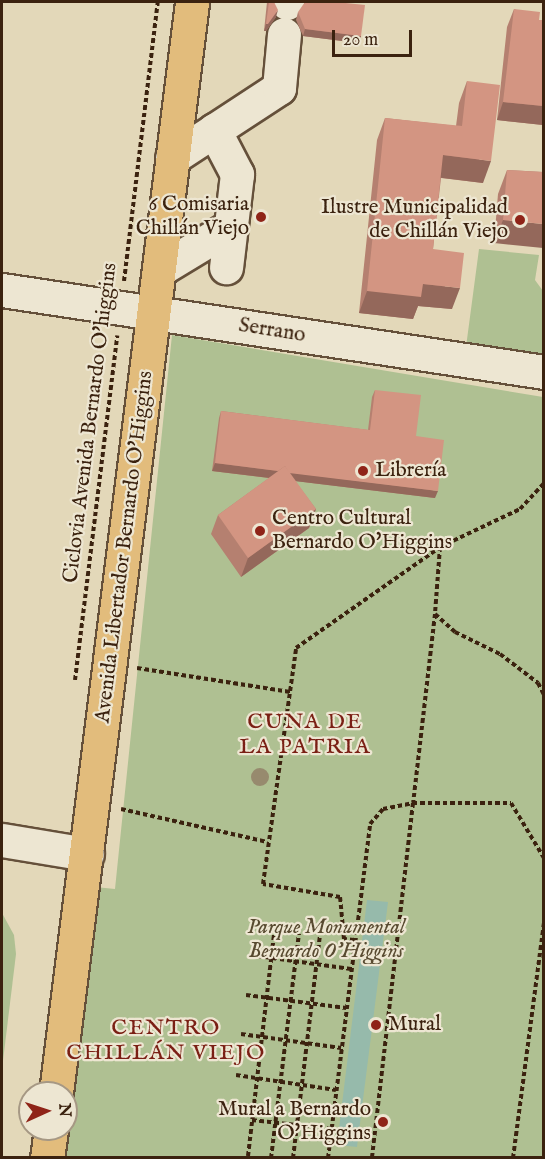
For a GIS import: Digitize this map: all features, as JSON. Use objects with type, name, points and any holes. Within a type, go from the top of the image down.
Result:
[{"type":"main road","name":"Avenida Libertador Bernardo O'Higgins","points":[[58,1081],[192,2]]},
{"type":"main road","points":[[48,1158],[50,1141]]},
{"type":"street","points":[[172,158],[279,88],[286,13]]},
{"type":"street","points":[[214,130],[236,166],[226,267]]},
{"type":"street","points":[[159,270],[230,227]]},
{"type":"street","name":"Serrano","points":[[2,290],[543,372]]},
{"type":"street","points":[[2,840],[87,854]]},
{"type":"path","name":"Ciclovia Avenida Bernardo O'higgins","points":[[74,684],[158,2]]},
{"type":"path","points":[[354,940],[344,939],[340,897],[263,884],[267,842],[296,648],[440,547],[520,509],[543,483]]},
{"type":"path","points":[[372,1158],[435,614],[440,547]]},
{"type":"path","points":[[435,614],[455,632],[500,654],[538,683],[543,695]]},
{"type":"path","points":[[110,664],[290,692]]},
{"type":"path","points":[[94,800],[267,842]]},
{"type":"path","points":[[328,1158],[370,824],[383,809],[413,802],[511,803],[543,858]]},
{"type":"path","points":[[248,1156],[275,926],[254,923]]},
{"type":"path","points":[[513,1158],[543,923]]},
{"type":"path","points":[[271,1158],[299,934]]},
{"type":"path","points":[[293,1158],[320,936]]},
{"type":"path","points":[[250,955],[351,969]]},
{"type":"path","points":[[246,995],[346,1008]]},
{"type":"path","points":[[241,1034],[341,1048]]},
{"type":"path","points":[[236,1075],[336,1089]]},
{"type":"path","points":[[252,1120],[332,1130]]},
{"type":"green space","points":[[479,249],[539,255],[535,280],[543,291],[543,360],[466,347]]},
{"type":"green space","name":"Parque Monumental Bernardo O'Higgins","points":[[172,335],[543,397],[543,1157],[63,1158],[65,1141],[78,1141],[78,1081],[72,1081],[95,887],[115,889]]},
{"type":"green space","points":[[2,913],[14,935],[16,954],[2,1069]]},
{"type":"shaded area","points":[[367,900],[388,902],[357,1147],[337,1145]]},
{"type":"building","points":[[269,2],[274,2],[278,10],[266,24]]},
{"type":"building","points":[[305,2],[365,5],[361,36],[305,29],[298,12]]},
{"type":"building","points":[[514,9],[540,12],[539,20],[543,20],[543,106],[503,102]]},
{"type":"building","points":[[467,81],[500,85],[491,161],[443,155],[433,249],[464,253],[460,288],[423,284],[421,297],[367,291],[385,118],[462,126]]},
{"type":"building","points":[[507,170],[543,172],[543,224],[503,220]]},
{"type":"building","name":"Centro Cultural Bernardo O'Higgins","points":[[375,390],[421,395],[416,436],[444,440],[438,491],[289,473],[285,466],[278,471],[215,463],[221,411],[370,430]]},
{"type":"building","name":"Centro Cultural Bernardo O'Higgins","points":[[285,466],[316,509],[248,558],[218,515]]},
{"type":"place","name":"6 Comisaria Chillán Viejo","points":[[261,217]]},
{"type":"place","name":"Ilustre Municipalidad de Chillán Viejo","points":[[520,220]]},
{"type":"place","name":"Librería","points":[[363,471]]},
{"type":"place","name":"Centro Cultural Bernardo O'Higgins","points":[[260,531]]},
{"type":"place","name":"Mural","points":[[376,1025]]},
{"type":"place","name":"Mural a Bernardo O'Higgins","points":[[383,1122]]},
{"type":"district","name":"CUNA DE LA PATRIA","points":[[305,734]]},
{"type":"district","name":"CENTRO CHILLÁN VIEJO","points":[[166,1040]]}]
